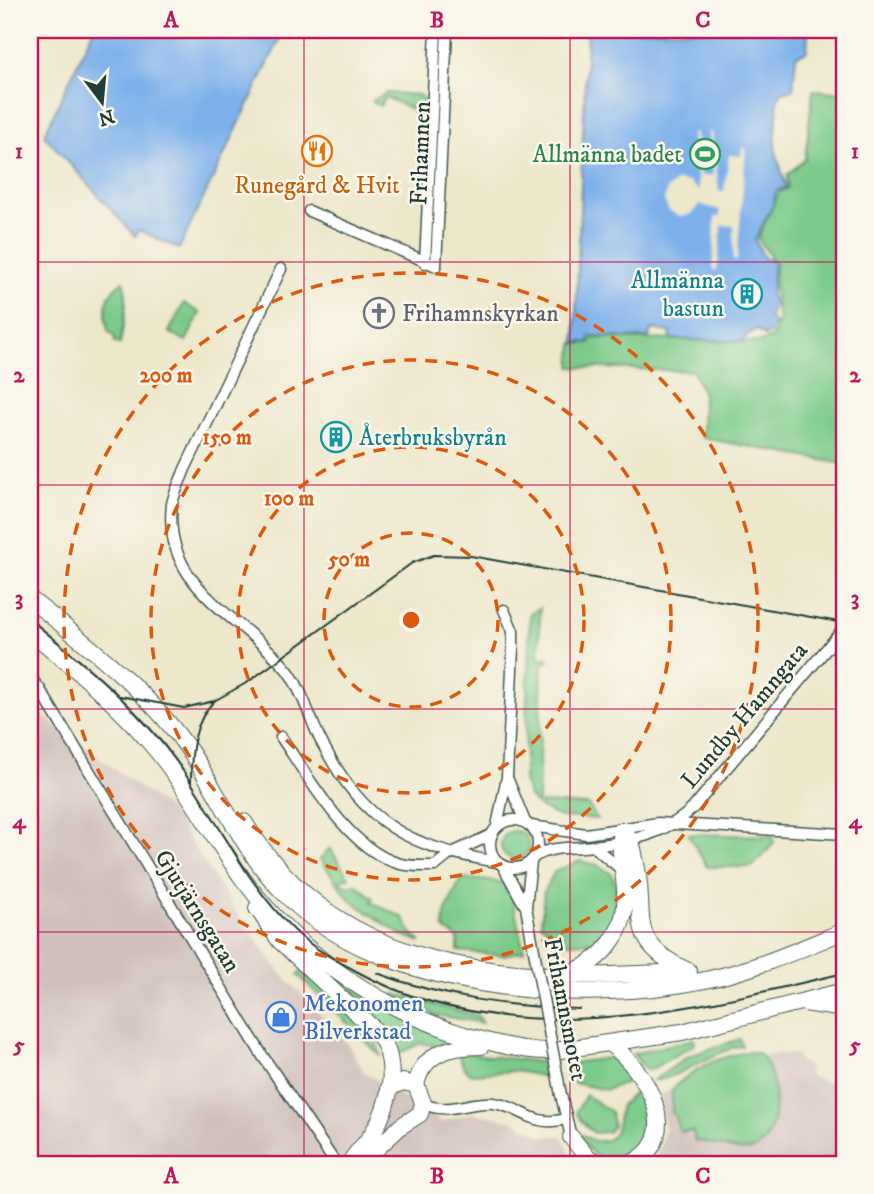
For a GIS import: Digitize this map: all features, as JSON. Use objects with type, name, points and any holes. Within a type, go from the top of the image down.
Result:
[{"type":"main road","points":[[30,599],[162,716],[200,767],[255,859],[278,887],[324,926],[374,955],[478,981],[563,990],[672,986],[721,976],[776,960],[844,931]]},
{"type":"main road","points":[[30,631],[139,729],[159,753],[242,878],[262,903],[300,941],[346,979],[392,1007],[424,1021],[503,1046],[537,1052],[610,1044],[681,1031],[844,991]]},
{"type":"main road","points":[[200,767],[222,787],[278,868],[308,900],[347,926],[376,941],[440,963],[562,976],[689,971],[721,976]]},
{"type":"main road","points":[[562,976],[590,964],[602,954],[618,932],[626,904],[622,870],[624,837]]},
{"type":"main road","points":[[624,837],[642,888],[640,923],[644,937],[661,957],[689,971]]},
{"type":"main road","points":[[242,878],[249,896],[280,941],[382,1038],[391,1060],[389,1088],[381,1117],[349,1164]]},
{"type":"main road","points":[[802,1001],[844,1009]]},
{"type":"main road","points":[[610,1044],[632,1062],[644,1077],[657,1116],[657,1133],[651,1147],[630,1164]]},
{"type":"main road","points":[[360,1164],[401,1126],[414,1120],[423,1103],[416,1085],[421,1067],[450,1048],[503,1046]]},
{"type":"main road","points":[[389,1088],[403,1082],[416,1085]]},
{"type":"main road","points":[[571,1137],[587,1157],[600,1164]]},
{"type":"street","name":"Frihamnen","points":[[436,30],[425,263],[436,266],[447,30]]},
{"type":"street","points":[[309,211],[425,263]]},
{"type":"street","points":[[281,270],[185,469],[172,504],[175,543],[188,576],[212,603],[272,653],[289,673],[323,744],[373,812],[400,834],[450,854],[518,868],[533,859],[538,840],[507,777]]},
{"type":"street","points":[[500,864],[490,849],[507,777],[513,631],[504,610]]},
{"type":"street","name":"Lundby Hamngata","points":[[533,859],[554,847],[593,846],[624,837],[662,831],[671,825],[693,808],[844,628]]},
{"type":"street","name":"Gjutjärnsgatan","points":[[30,677],[262,1055],[337,1164]]},
{"type":"street","points":[[281,737],[333,814],[372,849],[396,863],[435,866],[450,854],[510,820],[528,824]]},
{"type":"street","name":"Lundby Hamngata","points":[[528,824],[573,834],[624,837]]},
{"type":"street","name":"Lundby Hamngata","points":[[671,825],[844,834]]},
{"type":"street","points":[[593,846],[622,870]]},
{"type":"street","name":"Frihamnsmotet","points":[[533,859],[526,907],[571,1137]]},
{"type":"street","name":"Frihamnsmotet","points":[[500,864],[526,907]]},
{"type":"street","name":"Frihamnsmotet","points":[[423,1103],[440,1109],[493,1103],[507,1106],[544,1123],[566,1119]]},
{"type":"shaded area","points":[[30,706],[171,811],[236,912],[280,972],[348,1044],[364,1072],[441,1122],[473,1113],[514,1121],[542,1136],[562,1136],[575,1164],[30,1164]]},
{"type":"shaded area","points":[[795,1054],[800,1062],[808,1066],[810,1076],[842,1088],[832,1120],[844,1097],[844,1164],[654,1164],[665,1130],[660,1096],[689,1075],[734,1056]]},
{"type":"green space","points":[[813,90],[844,93],[844,464],[702,438],[703,394],[693,371],[571,367],[573,344],[590,343],[593,338],[761,342],[772,338],[779,322],[774,288],[775,264],[758,238],[779,192],[788,188],[787,175],[805,159]]},
{"type":"green space","points":[[386,93],[419,95],[427,103],[429,117],[385,97],[380,106],[372,101]]},
{"type":"green space","points":[[123,281],[126,303],[120,344],[115,343],[114,336],[108,331],[106,309],[112,291]]},
{"type":"green space","points":[[184,303],[200,313],[186,341],[169,332]]},
{"type":"green space","points":[[540,608],[539,658],[548,658],[548,662],[542,663],[538,805],[529,797],[524,780],[530,613]]},
{"type":"green space","points":[[541,803],[588,805],[597,819],[560,817],[541,808]]},
{"type":"green space","points":[[515,831],[525,835],[529,845],[525,855],[515,859],[505,855],[501,845],[505,835]]},
{"type":"green space","points":[[688,834],[772,836],[774,843],[752,867],[707,867]]},
{"type":"green space","points":[[330,848],[349,878],[341,879],[340,882],[347,886],[356,884],[373,898],[371,902],[404,918],[411,933],[421,942],[400,934],[350,900],[320,859]]},
{"type":"green space","points":[[580,861],[597,865],[612,874],[616,891],[614,910],[607,928],[596,942],[558,943],[551,931],[541,924],[544,891],[555,871]]},
{"type":"green space","points":[[460,878],[509,883],[524,951],[503,955],[458,951],[458,938],[444,929],[444,922]]},
{"type":"green space","points":[[291,946],[366,996],[446,1038],[447,1042],[437,1046],[421,1043],[396,1055],[380,1024],[357,1008]]},
{"type":"green space","points":[[302,970],[375,1037],[381,1056],[298,975]]},
{"type":"green space","points":[[395,994],[478,1016],[482,1023],[436,1015],[393,998]]},
{"type":"green space","points":[[694,1039],[695,1044],[650,1070],[646,1070],[633,1054]]},
{"type":"green space","points":[[740,1039],[742,1046],[731,1048],[662,1080],[654,1080],[689,1056]]},
{"type":"green space","points":[[746,1052],[758,1053],[765,1060],[773,1086],[774,1117],[764,1142],[754,1149],[740,1150],[695,1141],[693,1131],[680,1132],[676,1117],[672,1114],[672,1090],[687,1076],[706,1065]]},
{"type":"green space","points":[[458,1054],[548,1063],[551,1078],[516,1071],[472,1074],[464,1068]]},
{"type":"green space","points":[[608,1058],[622,1063],[635,1079],[606,1090],[574,1083],[571,1063]]},
{"type":"green space","points":[[640,1088],[652,1113],[649,1141],[623,1162],[609,1162],[596,1156],[579,1134],[597,1141],[611,1137],[615,1133],[621,1105]]},
{"type":"green space","points":[[586,1095],[611,1112],[613,1126],[608,1132],[594,1133],[581,1121],[576,1112]]},
{"type":"water","points":[[93,30],[284,30],[179,249],[139,230],[135,236],[44,135]]},
{"type":"water","points":[[587,30],[808,30],[807,51],[796,56],[793,89],[782,92],[778,98],[775,148],[786,187],[776,191],[773,205],[755,239],[764,258],[774,262],[771,295],[775,305],[769,318],[777,324],[770,334],[765,336],[756,329],[741,341],[670,339],[671,332],[651,329],[649,338],[590,336],[589,342],[575,342]]},
{"type":"pier","points":[[712,131],[719,192],[724,192],[729,155],[741,156],[742,148],[746,148],[737,261],[733,260],[734,226],[722,225],[717,270],[713,270],[715,217],[720,216],[720,210],[699,204],[692,214],[680,216],[669,211],[664,200],[667,189],[677,181],[689,182],[699,191],[692,133],[696,133],[701,176],[713,175],[709,132]]},
{"type":"tram line","points":[[120,696],[184,708],[214,701],[248,682],[412,563],[434,555],[471,556],[844,623]]},
{"type":"tram line","points":[[30,619],[108,686],[161,741],[260,891],[294,930],[316,948],[356,971],[414,997],[474,1012],[535,1019],[597,1018],[722,1001],[844,973]]},
{"type":"tram line","points":[[191,781],[195,738],[202,718],[215,700]]},
{"type":"tram line","points":[[377,973],[427,989],[477,1000],[579,1009]]},
{"type":"railway","points":[[835,1164],[844,1130]]},
{"type":"place","name":"Runegård & Hvit","points":[[317,151]]},
{"type":"place","name":"Allmänna badet","points":[[705,154]]},
{"type":"place","name":"Allmänna bastun","points":[[747,294]]},
{"type":"place","name":"Frihamnskyrkan","points":[[379,313]]},
{"type":"place","name":"Återbruksbyrån","points":[[336,437]]},
{"type":"place","name":"Mekonomen Bilverkstad","points":[[281,1017]]}]
